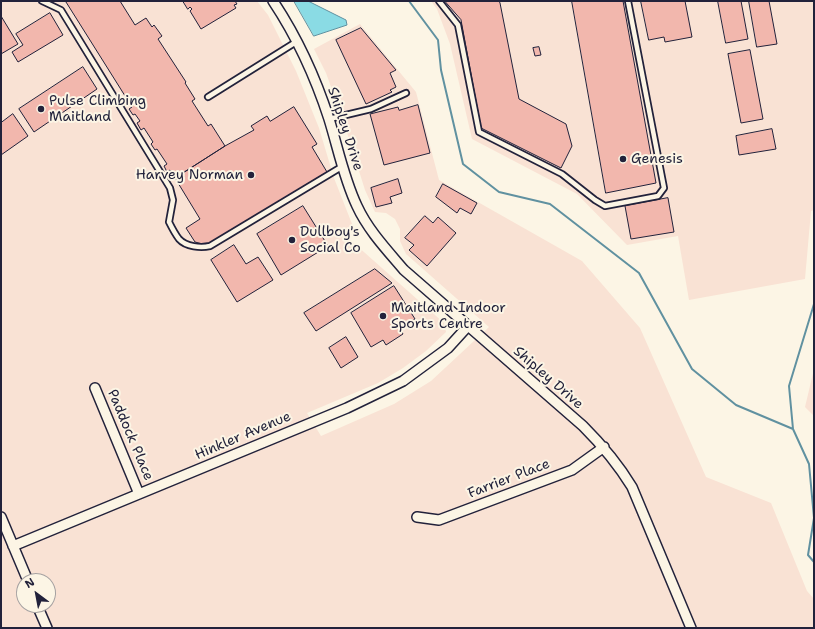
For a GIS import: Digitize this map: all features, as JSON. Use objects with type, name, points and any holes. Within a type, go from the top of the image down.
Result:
[{"type":"street","name":"Shipley Drive","points":[[273,1],[296,42],[322,100],[343,166],[357,206],[364,220],[404,270],[583,426],[604,448],[632,487],[691,628]]},
{"type":"street","name":"Hinkler Avenue","points":[[13,546],[347,408],[403,381],[448,348],[468,326]]},
{"type":"street","name":"Paddock Place","points":[[94,388],[139,494]]},
{"type":"street","name":"Farrier Place","points":[[417,517],[439,520],[454,515],[562,474],[585,462],[604,448]]},
{"type":"street","points":[[1,517],[25,573]]},
{"type":"street","points":[[40,613],[47,628]]},
{"type":"lane","points":[[42,1],[61,10],[170,188],[173,200],[169,222],[179,239],[185,243],[203,248],[210,246],[343,166]]},
{"type":"lane","points":[[439,1],[458,25],[479,132],[562,174],[605,206],[658,196],[664,188],[628,1]]},
{"type":"lane","points":[[208,97],[296,42]]},
{"type":"lane","points":[[329,119],[371,108],[406,93]]},
{"type":"shaded area","points":[[1,1],[257,1],[268,15],[296,71],[319,128],[334,178],[354,229],[347,237],[444,323],[446,332],[426,351],[403,368],[378,383],[307,413],[321,436],[394,404],[431,381],[489,327],[406,254],[400,241],[400,229],[395,219],[386,213],[375,212],[365,190],[343,120],[326,73],[314,49],[360,24],[416,92],[439,180],[582,261],[640,328],[706,477],[771,503],[807,591],[814,599],[814,628],[1,628]]},
{"type":"shaded area","points":[[431,1],[814,1],[814,210],[811,211],[805,279],[689,300],[678,236],[627,245],[577,194],[472,139],[450,44],[437,9]]},
{"type":"shaded area","points":[[814,369],[814,416],[805,407]]},
{"type":"water","points":[[294,1],[308,1],[346,20],[347,25],[314,36]]},
{"type":"building","points":[[63,1],[120,1],[135,25],[146,18],[152,27],[154,25],[162,36],[158,39],[186,82],[185,83],[195,99],[192,101],[208,126],[211,124],[225,146],[175,178],[170,170],[167,172],[164,166],[167,164],[157,149],[155,150],[151,144],[153,142],[144,128],[141,130],[137,123],[140,121],[129,109],[132,107],[66,2]]},
{"type":"building","points":[[183,1],[235,1],[237,4],[234,5],[236,8],[201,29],[190,11],[192,9],[190,7],[188,9]]},
{"type":"building","points":[[445,1],[499,1],[519,99],[566,124],[572,146],[561,168],[481,128],[461,20]]},
{"type":"building","points":[[572,1],[623,1],[656,183],[606,193]]},
{"type":"building","points":[[641,1],[685,1],[692,37],[665,42],[664,37],[649,40]]},
{"type":"building","points":[[718,1],[741,1],[748,39],[726,43]]},
{"type":"building","points":[[749,1],[769,1],[777,44],[757,47]]},
{"type":"building","points":[[50,13],[63,35],[18,62],[12,52],[23,45],[16,34]]},
{"type":"building","points":[[1,16],[18,44],[1,54]]},
{"type":"building","points":[[361,28],[396,70],[390,73],[396,87],[390,90],[392,92],[366,104],[336,40]]},
{"type":"building","points":[[539,47],[541,55],[535,56],[533,48]]},
{"type":"building","points":[[750,50],[763,119],[741,123],[728,54]]},
{"type":"building","points":[[83,67],[97,89],[34,132],[19,109]]},
{"type":"building","points":[[418,105],[430,153],[384,165],[370,114],[398,107],[399,110]]},
{"type":"building","name":"Harvey Norman","points":[[294,107],[317,144],[312,147],[327,172],[243,223],[244,225],[210,246],[195,242],[186,228],[200,219],[175,178],[225,146],[254,130],[251,126],[267,116],[270,121]]},
{"type":"building","points":[[13,114],[28,136],[1,155],[1,123]]},
{"type":"building","points":[[772,129],[776,149],[739,155],[736,136]]},
{"type":"building","points":[[398,179],[402,193],[390,197],[392,203],[376,207],[371,188]]},
{"type":"building","points":[[443,184],[477,203],[471,214],[460,208],[457,213],[436,197]]},
{"type":"building","points":[[668,198],[674,232],[631,239],[625,206]]},
{"type":"building","name":"Dullboy's Social Co","points":[[303,206],[328,246],[281,275],[257,234]]},
{"type":"building","points":[[425,216],[433,223],[438,217],[456,233],[427,266],[409,250],[414,245],[405,238]]},
{"type":"building","points":[[234,245],[246,264],[258,257],[273,280],[237,302],[211,260]]},
{"type":"building","points":[[375,269],[392,283],[316,331],[304,313]]},
{"type":"building","name":"Maitland Indoor Sports Centre","points":[[394,286],[415,319],[400,329],[403,334],[386,345],[383,340],[371,347],[351,313]]},
{"type":"building","points":[[346,337],[358,357],[341,368],[329,348]]},
{"type":"waterway","points":[[409,1],[438,40],[441,70],[463,164],[499,192],[550,204],[639,273],[692,369],[736,405],[793,429]]},
{"type":"waterway","points":[[814,304],[789,386],[793,429],[809,464],[814,518]]},
{"type":"waterway","points":[[814,518],[808,555],[814,562]]},
{"type":"place","name":"Pulse Climbing Maitland","points":[[41,109]]},
{"type":"place","name":"Genesis","points":[[623,159]]},
{"type":"place","name":"Harvey Norman","points":[[251,175]]},
{"type":"place","name":"Dullboy's Social Co","points":[[292,240]]},
{"type":"place","name":"Maitland Indoor Sports Centre","points":[[383,316]]}]
